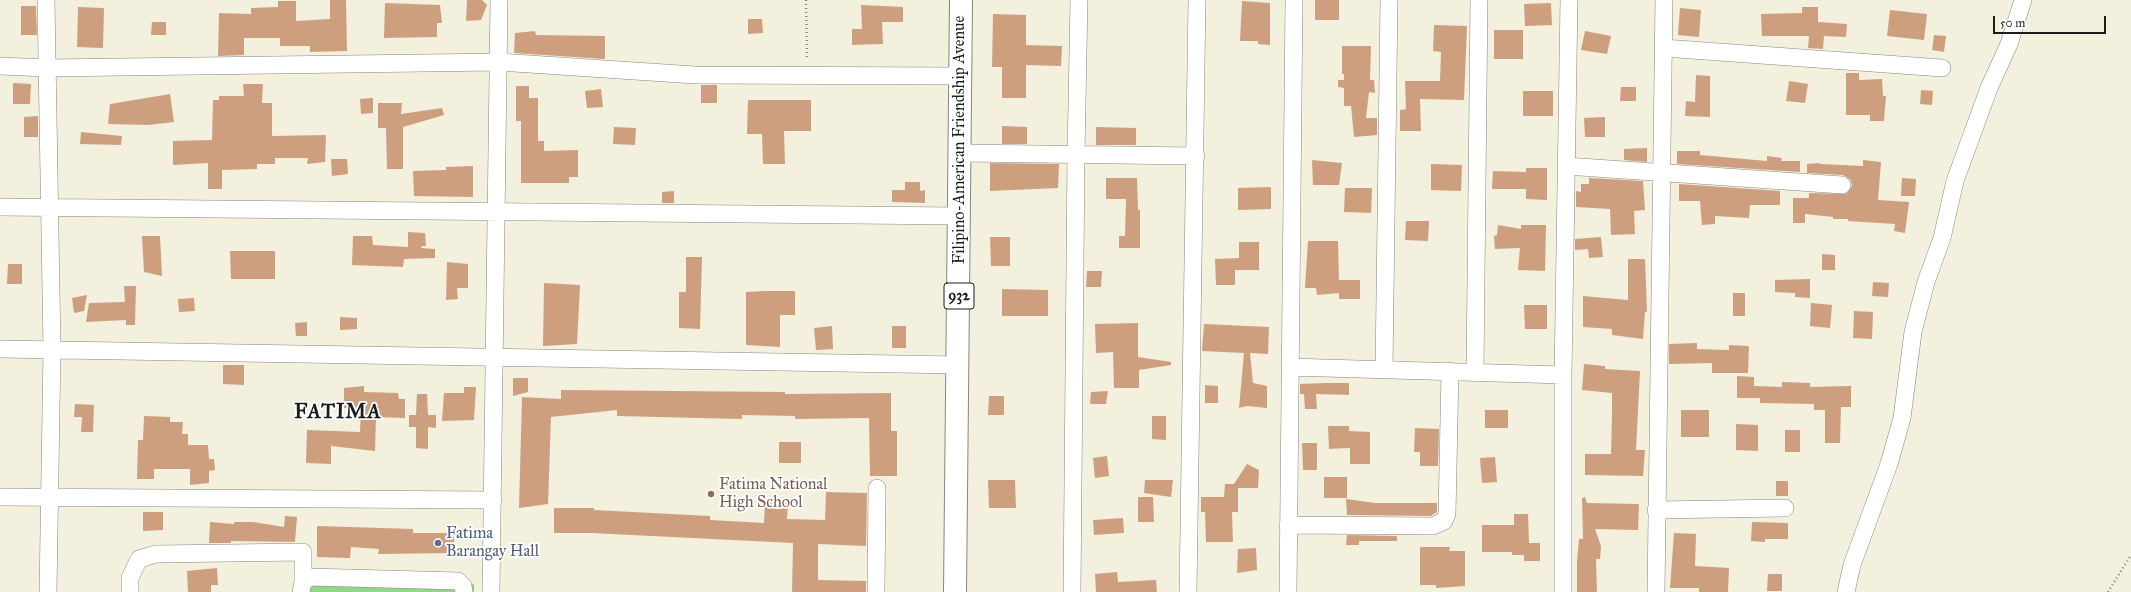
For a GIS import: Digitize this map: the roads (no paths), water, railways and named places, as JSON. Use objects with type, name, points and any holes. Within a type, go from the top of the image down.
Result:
[{"type":"main road","name":"Filipino-American Friendship Avenue","points":[[956,592],[961,0]]},
{"type":"street","points":[[46,0],[52,349],[48,592]]},
{"type":"street","points":[[491,592],[499,0]]},
{"type":"street","points":[[1072,592],[1079,0]]},
{"type":"street","points":[[1188,592],[1196,156],[1197,0]]},
{"type":"street","points":[[1288,592],[1294,0]]},
{"type":"street","points":[[1384,369],[1389,0]]},
{"type":"street","points":[[1475,372],[1479,0]]},
{"type":"street","points":[[1563,592],[1563,375],[1569,0]]},
{"type":"street","points":[[1656,592],[1664,0]]},
{"type":"street","points":[[1846,592],[1852,565],[1889,464],[1902,418],[1913,332],[1926,282],[1942,238],[1955,181],[1989,88],[2009,44],[2023,0]]},
{"type":"street","points":[[1663,48],[1942,68]]},
{"type":"street","points":[[0,66],[47,68],[499,62],[643,72],[808,76],[961,76]]},
{"type":"street","points":[[960,153],[1196,156]]},
{"type":"street","points":[[1566,166],[1842,186]]},
{"type":"street","points":[[0,207],[497,213],[960,216]]},
{"type":"street","points":[[0,349],[493,358],[959,364]]},
{"type":"street","points":[[1290,366],[1563,375]]},
{"type":"street","points":[[1288,525],[1433,526],[1444,521],[1447,514],[1450,372]]},
{"type":"street","points":[[876,592],[877,488]]},
{"type":"street","points":[[0,497],[493,500]]},
{"type":"street","points":[[1656,510],[1785,508]]},
{"type":"street","points":[[130,592],[130,578],[139,558],[156,554],[303,552],[302,587]]},
{"type":"street","points":[[302,587],[310,577],[383,585],[458,581],[463,586],[464,592]]},
{"type":"place","name":"Fatima National High School","points":[[711,494]]},
{"type":"place","name":"Fatima Barangay Hall","points":[[438,543]]},
{"type":"district","name":"FATIMA","points":[[338,413]]}]
